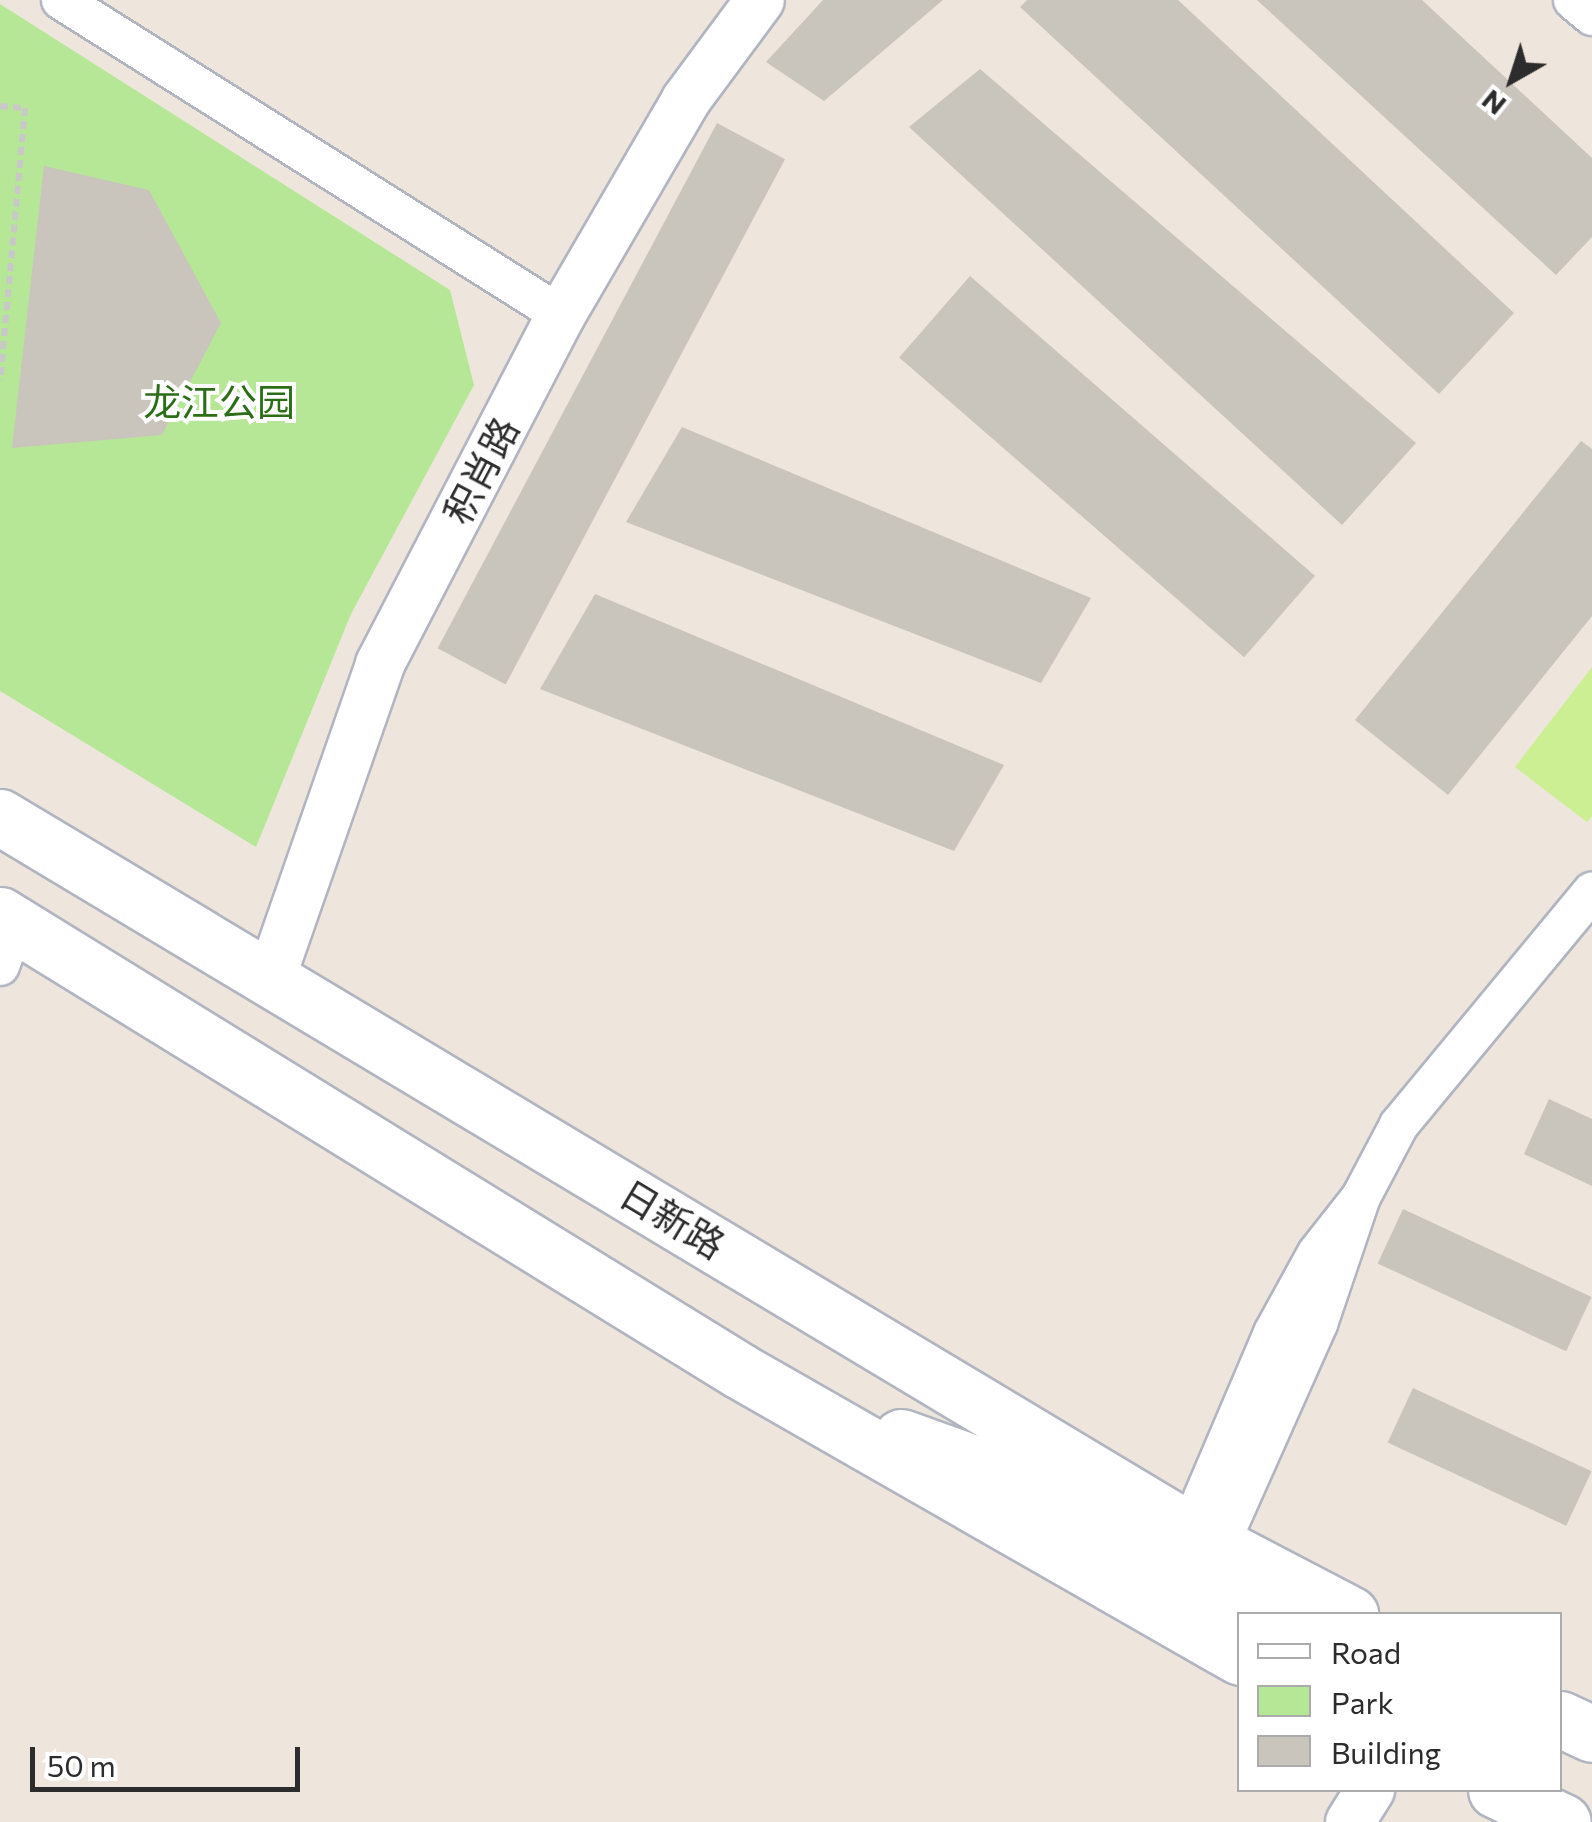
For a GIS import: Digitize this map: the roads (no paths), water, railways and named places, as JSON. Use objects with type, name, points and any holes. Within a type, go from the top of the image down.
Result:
[{"type":"main road","name":"日新路","points":[[0,817],[272,975],[1216,1545],[1346,1612]]},
{"type":"main road","points":[[5,935],[776,1392],[1237,1655]]},
{"type":"main road","points":[[776,1392],[1021,1480],[1235,1609],[1252,1612],[1266,1594],[1216,1545]]},
{"type":"main road","points":[[1562,1720],[1592,1734]]},
{"type":"main road","points":[[1500,1792],[1563,1822]]},
{"type":"street","points":[[61,0],[561,315]]},
{"type":"street","name":"积肖路","points":[[272,975],[380,664],[561,315],[686,100],[760,0]]},
{"type":"street","points":[[1573,0],[1592,16]]},
{"type":"street","points":[[1216,1545],[1318,1324],[1361,1197],[1399,1125],[1592,892]]},
{"type":"street","points":[[1350,1822],[1369,1792]]},
{"type":"park label","name":"龙江公园","points":[[219,401]]}]
